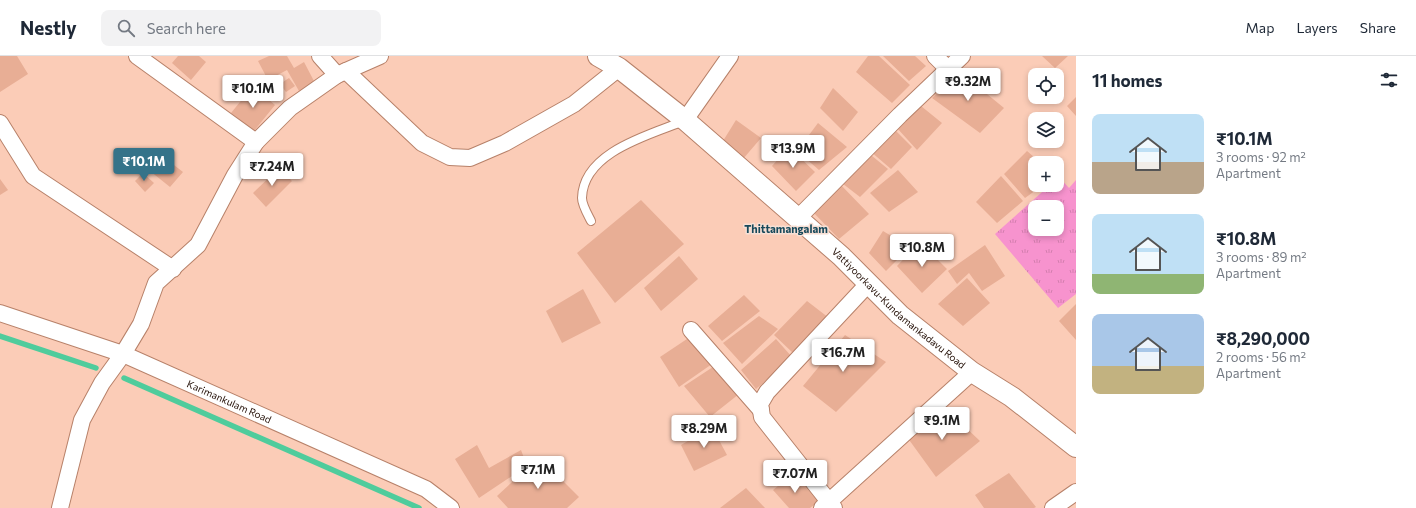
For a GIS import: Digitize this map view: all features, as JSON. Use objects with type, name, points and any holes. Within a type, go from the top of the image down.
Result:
[{"type":"street","points":[[137,56],[256,142]]},
{"type":"street","points":[[320,56],[342,73],[422,143],[450,157],[470,158],[505,143],[574,104],[619,68]]},
{"type":"street","points":[[60,508],[82,420],[102,383],[123,354],[141,324],[156,283],[198,246],[235,175],[256,142],[290,108],[342,73],[380,56]]},
{"type":"street","name":"Vattiyoorkavu-Kundamankadavu Road","points":[[598,56],[619,68],[684,120],[841,256],[900,314],[972,372],[1012,397],[1076,447]]},
{"type":"street","points":[[684,120],[730,56]]},
{"type":"street","points":[[935,56],[948,69]]},
{"type":"street","points":[[797,218],[854,160],[962,56]]},
{"type":"street","points":[[0,123],[33,176],[173,269]]},
{"type":"street","points":[[868,284],[767,392],[760,404],[762,417],[829,506],[972,372]]},
{"type":"street","name":"Karimankulam Road","points":[[0,313],[123,354],[426,489],[450,508]]},
{"type":"street","points":[[691,330],[761,410]]},
{"type":"street","points":[[1053,508],[1076,492]]},
{"type":"lane","points":[[590,221],[582,200],[583,189],[589,175],[597,164],[610,152],[684,120]]},
{"type":"green space","points":[[1076,180],[1076,294],[1058,308],[995,234],[1028,205],[1028,236],[1064,236],[1064,200],[1033,200],[1042,192],[1064,192],[1064,182],[1069,188]]},
{"type":"building","points":[[0,56],[17,56],[28,74],[0,92]]},
{"type":"building","points":[[178,56],[199,56],[206,62],[191,80],[172,63]]},
{"type":"building","points":[[269,56],[287,56],[294,68],[304,62],[315,83],[299,91],[287,70],[268,80],[258,61]]},
{"type":"building","points":[[868,56],[879,56],[910,85],[892,103],[856,72]]},
{"type":"building","points":[[883,56],[915,56],[926,66],[909,81]]},
{"type":"building","points":[[1042,56],[1068,56],[1055,68]]},
{"type":"building","points":[[959,71],[1004,108],[980,133],[932,98]]},
{"type":"building","points":[[289,78],[295,86],[286,92],[280,84]]},
{"type":"building","points":[[253,86],[275,105],[254,131],[231,113]]},
{"type":"building","points":[[833,88],[858,112],[843,131],[820,108]]},
{"type":"building","points":[[1076,97],[1076,116],[1067,106]]},
{"type":"building","points":[[921,106],[942,123],[917,150],[897,128]]},
{"type":"building","points":[[736,120],[761,138],[743,159],[723,141]]},
{"type":"building","points":[[818,123],[847,147],[819,170],[797,151]]},
{"type":"building","points":[[893,128],[912,147],[891,169],[870,151]]},
{"type":"building","points":[[789,147],[815,172],[796,191],[772,166]]},
{"type":"building","points":[[866,151],[888,169],[860,197],[838,180]]},
{"type":"building","points":[[1027,151],[1033,156],[1028,156],[1028,192],[1033,192],[1025,198],[1004,174]]},
{"type":"building","points":[[157,152],[183,172],[170,187],[145,167]]},
{"type":"building","points":[[279,168],[292,181],[266,207],[253,193]]},
{"type":"building","points":[[898,170],[918,192],[889,212],[870,193]]},
{"type":"building","points":[[143,173],[154,183],[145,192],[135,181]]},
{"type":"building","points":[[1001,176],[1023,201],[997,223],[976,202]]},
{"type":"building","points":[[0,179],[8,190],[0,195]]},
{"type":"building","points":[[839,183],[869,214],[839,239],[813,212]]},
{"type":"building","points":[[641,200],[684,244],[615,303],[577,253]]},
{"type":"building","points":[[883,231],[910,247],[886,271],[869,253]]},
{"type":"building","points":[[920,242],[947,269],[922,293],[897,266]]},
{"type":"building","points":[[985,245],[1005,276],[982,291],[969,273],[957,284],[948,271]]},
{"type":"building","points":[[679,256],[698,279],[661,311],[644,288]]},
{"type":"building","points":[[967,278],[990,303],[963,326],[938,304]]},
{"type":"building","points":[[583,289],[601,323],[562,343],[546,311]]},
{"type":"building","points":[[744,295],[760,311],[722,341],[708,326]]},
{"type":"building","points":[[807,301],[829,318],[793,353],[774,335]]},
{"type":"building","points":[[1076,304],[1076,340],[1059,321]]},
{"type":"building","points":[[759,316],[778,329],[742,364],[723,343]]},
{"type":"building","points":[[845,335],[886,362],[836,412],[803,386]]},
{"type":"building","points":[[690,337],[712,364],[679,387],[660,357]]},
{"type":"building","points":[[776,339],[792,357],[756,389],[741,370]]},
{"type":"building","points":[[716,365],[739,394],[710,417],[684,386]]},
{"type":"building","points":[[943,406],[980,441],[936,477],[907,437]]},
{"type":"building","points":[[712,427],[727,455],[694,471],[681,445]]},
{"type":"building","points":[[477,445],[489,468],[521,450],[527,466],[479,498],[455,459]]},
{"type":"building","points":[[539,457],[579,497],[567,508],[508,508],[497,496]]},
{"type":"building","points":[[794,473],[818,502],[810,508],[789,508],[773,490]]},
{"type":"building","points":[[1009,473],[1036,507],[984,508],[975,495]]},
{"type":"building","points":[[746,488],[765,508],[720,508]]},
{"type":"waterway","points":[[0,336],[96,368]]},
{"type":"waterway","points":[[124,378],[419,508]]},
{"type":"district","name":"Thittamangalam","points":[[786,228]]}]
